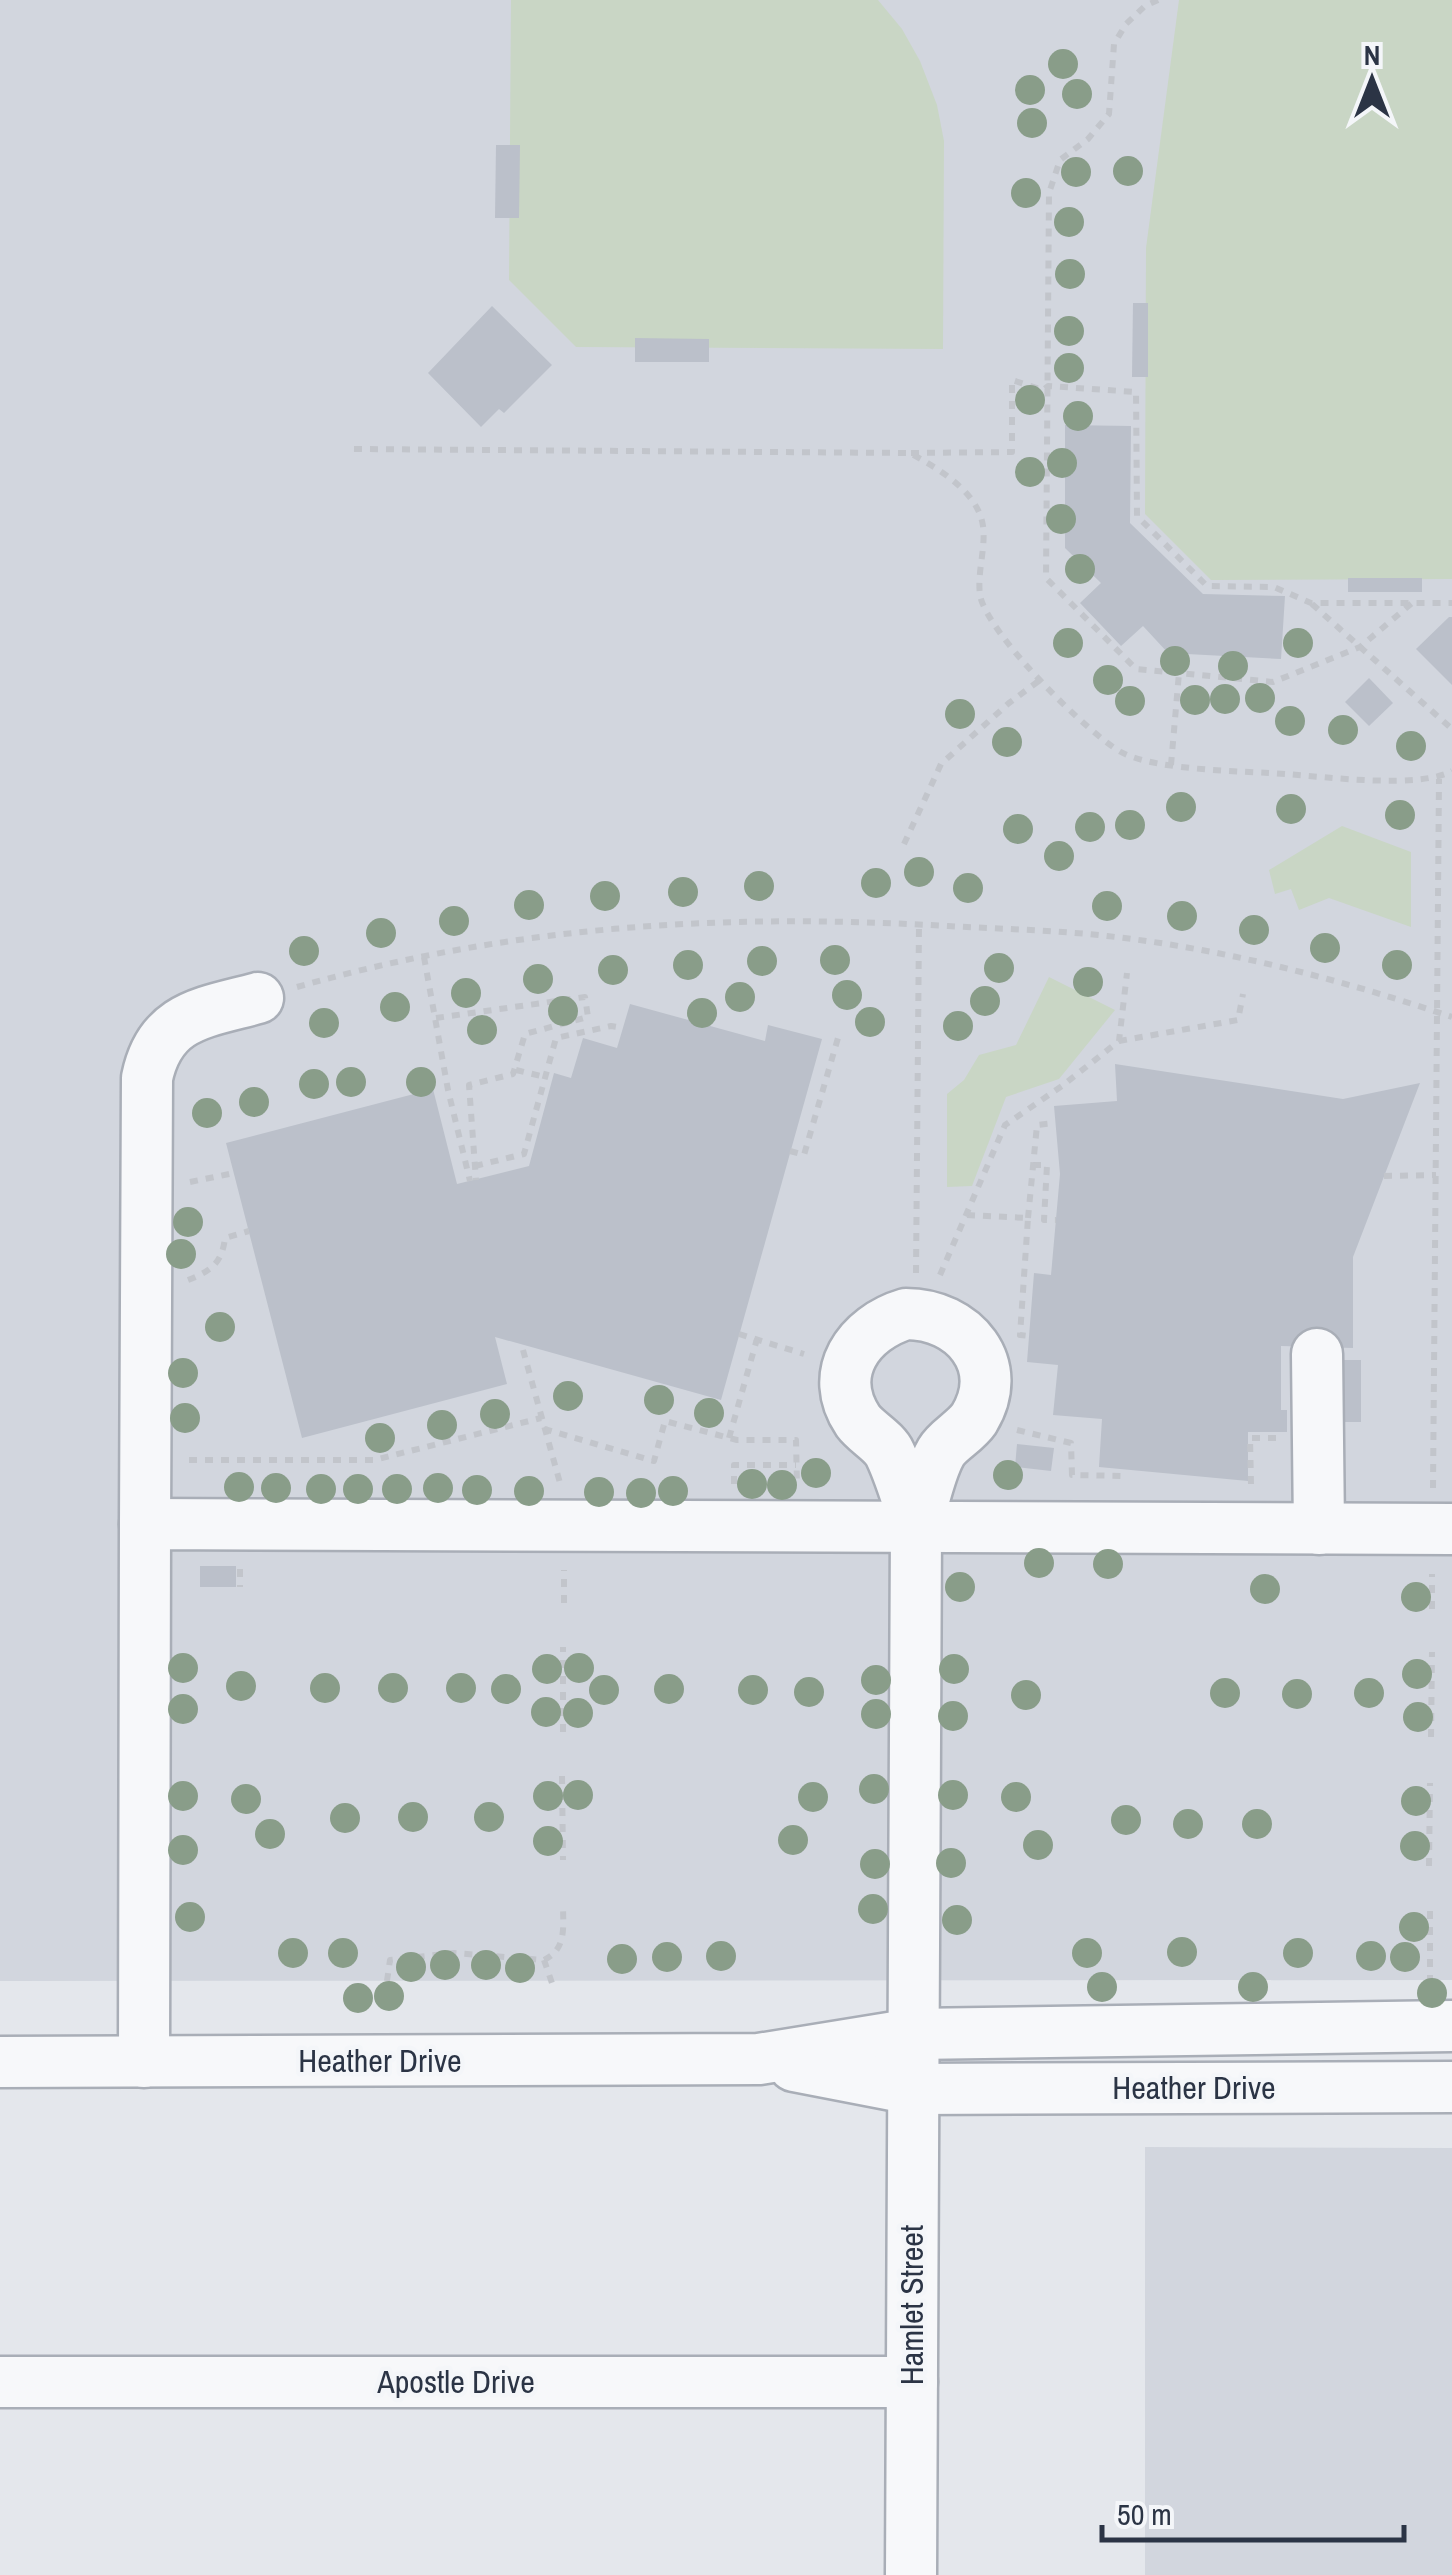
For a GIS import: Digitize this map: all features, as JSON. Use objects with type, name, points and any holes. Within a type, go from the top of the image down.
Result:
[{"type":"street","points":[[144,2062],[147,1078],[152,1054],[169,1029],[194,1016],[258,998]]},
{"type":"street","points":[[1317,1354],[1319,1529]]},
{"type":"street","points":[[145,1524],[1319,1529],[1439,1535]]},
{"type":"street","name":"Hamlet Street","points":[[911,2575],[916,1527]]},
{"type":"street","name":"Heather Drive","points":[[0,2062],[759,2059],[914,2034],[1452,2026]]},
{"type":"street","name":"Heather Drive","points":[[759,2059],[912,2089],[1452,2086]]},
{"type":"street","name":"Apostle Drive","points":[[0,2382],[912,2382]]},
{"type":"path","points":[[1158,0],[1126,24],[1114,44],[1109,114],[1088,139],[1060,160],[1048,193],[1046,578],[1136,670],[1273,682],[1360,647],[1412,603]]},
{"type":"path","points":[[354,448],[1012,452],[1012,380],[1043,390],[1048,386],[1136,392],[1137,516],[1208,586],[1274,587],[1311,603],[1452,729]]},
{"type":"path","points":[[910,453],[947,476],[974,505],[983,526],[980,595],[998,628],[1040,680],[1122,752],[1171,765],[1362,779],[1438,778],[1452,771]]},
{"type":"path","points":[[1311,603],[1452,603]]},
{"type":"path","points":[[1171,765],[1179,674]]},
{"type":"path","points":[[904,844],[942,764],[1040,680]]},
{"type":"path","points":[[1432,1608],[1439,1535],[1438,778]]},
{"type":"path","points":[[258,998],[424,956],[572,932],[648,924],[823,919],[1104,935],[1175,945],[1317,975],[1452,1016]]},
{"type":"path","points":[[916,1280],[918,924]]},
{"type":"path","points":[[424,956],[448,1090],[473,1180],[469,1085],[513,1074],[525,1034],[588,1017],[585,998],[436,1018]]},
{"type":"path","points":[[1119,1041],[1127,973]]},
{"type":"path","points":[[938,1280],[1004,1124],[1062,1086],[1119,1041],[1238,1020],[1243,994]]},
{"type":"path","points":[[475,1166],[524,1154],[556,1038],[611,1026],[623,1028]]},
{"type":"path","points":[[790,1151],[804,1156],[840,1031]]},
{"type":"path","points":[[516,1070],[546,1077]]},
{"type":"path","points":[[1029,1336],[1020,1336],[1036,1124],[1055,1122]]},
{"type":"path","points":[[1033,1165],[1047,1165],[1044,1220],[1056,1220]]},
{"type":"path","points":[[180,1184],[234,1174]]},
{"type":"path","points":[[1384,1176],[1436,1176]]},
{"type":"path","points":[[967,1215],[1028,1218]]},
{"type":"path","points":[[180,1284],[212,1270],[224,1252],[225,1238],[249,1231]]},
{"type":"path","points":[[738,1334],[812,1356]]},
{"type":"path","points":[[729,1438],[757,1340]]},
{"type":"path","points":[[523,1350],[564,1500]]},
{"type":"path","points":[[178,1457],[374,1460],[540,1418]]},
{"type":"path","points":[[1006,1428],[1072,1442],[1072,1476],[1127,1477]]},
{"type":"path","points":[[734,1500],[734,1465],[796,1465]]},
{"type":"path","points":[[564,1566],[564,1602]]},
{"type":"path","points":[[563,1732],[564,1648]]},
{"type":"path","points":[[1431,1737],[1432,1652]]},
{"type":"path","points":[[562,1776],[563,1860]]},
{"type":"path","points":[[1429,1866],[1430,1783]]},
{"type":"path","points":[[387,1981],[390,1960],[400,1957],[454,1953],[544,1960],[561,1943],[563,1904]]},
{"type":"path","points":[[1430,1910],[1430,1980]]},
{"type":"path","points":[[544,1960],[552,1984]]},
{"type":"shaded area","points":[[0,0],[1452,0],[1452,1980],[0,1981]]},
{"type":"shaded area","points":[[1145,2147],[1452,2148],[1452,2575],[1145,2575]]},
{"type":"green space","points":[[511,0],[878,0],[902,29],[920,61],[937,105],[944,141],[943,349],[576,347],[509,280]]},
{"type":"green space","points":[[1179,0],[1452,0],[1452,579],[1211,580],[1145,514],[1146,248]]},
{"type":"green space","points":[[1342,826],[1411,852],[1411,927],[1329,898],[1299,910],[1291,889],[1275,894],[1269,870]]},
{"type":"green space","points":[[1049,977],[1115,1010],[1059,1079],[1006,1097],[972,1186],[947,1187],[947,1094],[964,1080],[979,1055],[1016,1045]]},
{"type":"building","points":[[496,145],[520,145],[519,218],[495,218]]},
{"type":"building","points":[[1133,303],[1148,303],[1148,377],[1132,377]]},
{"type":"building","points":[[492,306],[552,365],[504,413],[499,409],[481,427],[428,373]]},
{"type":"building","points":[[635,338],[709,339],[709,362],[635,362]]},
{"type":"building","points":[[1065,425],[1131,426],[1130,523],[1203,594],[1285,596],[1281,659],[1168,653],[1143,626],[1121,646],[1080,603],[1101,583],[1065,548]]},
{"type":"building","points":[[1348,578],[1422,578],[1422,592],[1348,592]]},
{"type":"building","points":[[1452,617],[1452,685],[1416,649]]},
{"type":"building","points":[[1369,678],[1393,703],[1369,726],[1345,702]]},
{"type":"building","points":[[630,1004],[765,1041],[768,1025],[822,1039],[721,1400],[495,1337],[507,1384],[302,1438],[226,1143],[433,1089],[457,1184],[529,1166],[554,1073],[571,1078],[583,1038],[617,1048]]},
{"type":"building","points":[[1115,1064],[1343,1099],[1420,1083],[1353,1257],[1353,1348],[1281,1346],[1281,1410],[1287,1410],[1287,1432],[1248,1432],[1248,1481],[1099,1467],[1102,1419],[1053,1415],[1058,1365],[1027,1362],[1034,1273],[1051,1275],[1060,1174],[1054,1106],[1117,1101]]},
{"type":"building","points":[[1339,1360],[1361,1360],[1361,1422],[1339,1422]]},
{"type":"building","points":[[1017,1444],[1054,1448],[1051,1471],[1015,1467]]},
{"type":"building","points":[[200,1566],[236,1566],[236,1587],[200,1587]]}]
